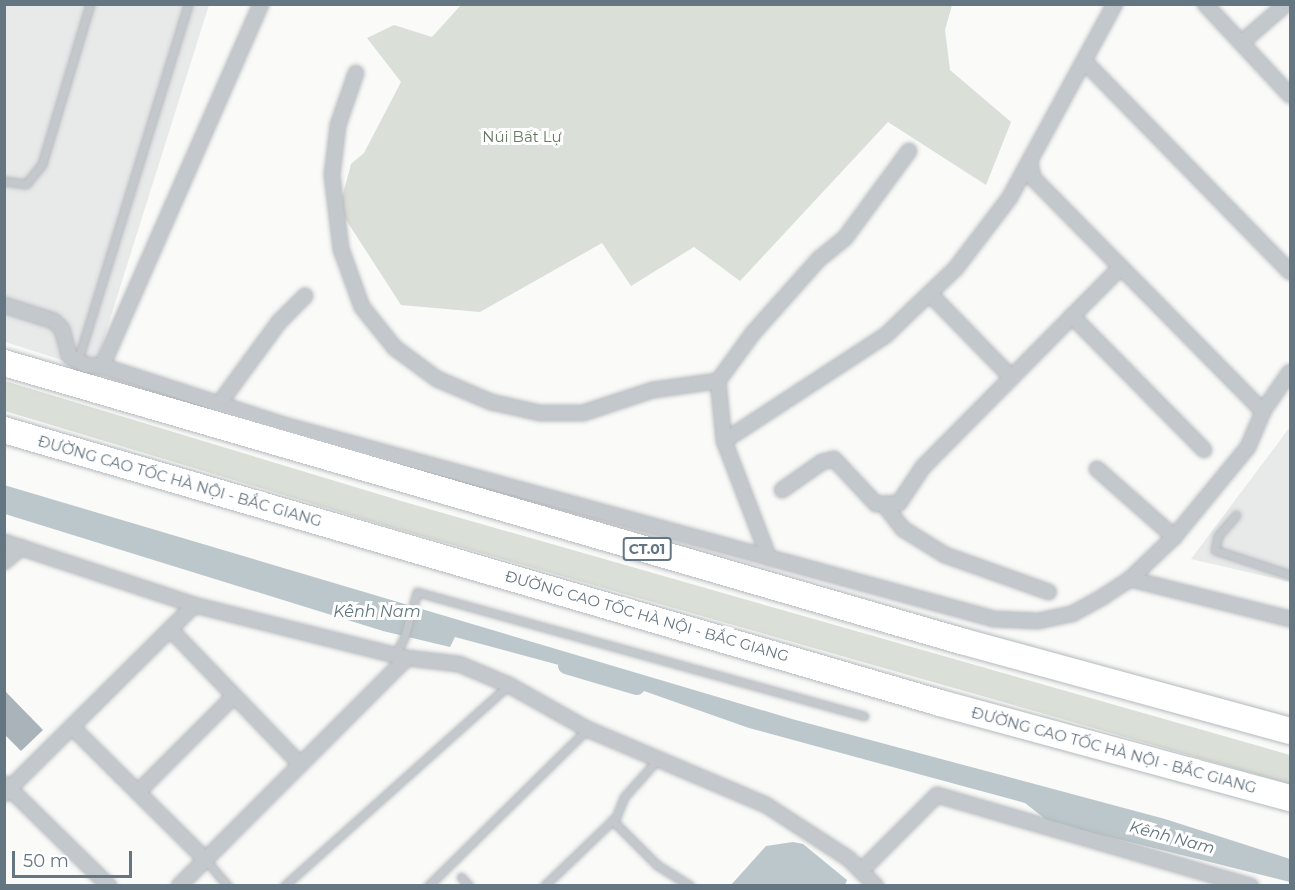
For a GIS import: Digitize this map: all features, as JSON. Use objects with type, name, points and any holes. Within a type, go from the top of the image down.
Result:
[{"type":"highway","name":"CT.01","points":[[4,363],[961,641],[1290,731]]},
{"type":"highway","name":"ĐƯỜNG CAO TỐC HÀ NỘI - BẮC GIANG","points":[[4,430],[940,703],[1290,799]]},
{"type":"street","points":[[102,366],[261,4]]},
{"type":"street","points":[[724,441],[886,335],[931,295],[1010,197],[1030,162],[1037,144],[1086,63],[1115,4]]},
{"type":"street","points":[[1205,4],[1290,95]]},
{"type":"street","points":[[1241,43],[1287,4]]},
{"type":"street","points":[[1086,63],[1290,272]]},
{"type":"street","points":[[356,73],[338,125],[332,175],[340,238],[344,265],[362,307],[394,348],[437,379],[491,402],[540,413],[583,413],[653,390],[718,381]]},
{"type":"street","points":[[769,558],[724,441],[718,381],[753,333],[819,259],[845,238],[909,151]]},
{"type":"street","points":[[1030,162],[1033,178],[1263,411]]},
{"type":"street","points":[[782,490],[822,462],[834,459],[876,504],[885,506],[899,503],[923,467],[1121,267]]},
{"type":"street","points":[[931,295],[1011,377]]},
{"type":"street","points":[[219,404],[279,322],[305,296]]},
{"type":"street","points":[[4,305],[54,321],[62,329],[65,350],[78,362],[102,366],[219,404],[994,620],[1038,621],[1072,614],[1130,579],[1174,537],[1248,447],[1263,411],[1290,372]]},
{"type":"street","points":[[1072,316],[1204,450]]},
{"type":"street","points":[[1097,469],[1174,537]]},
{"type":"street","points":[[885,506],[903,529],[945,555],[1049,592]]},
{"type":"street","points":[[4,542],[194,605],[401,657],[459,664],[509,685],[587,729],[766,805],[861,871],[876,885]]},
{"type":"street","points":[[4,562],[22,547]]},
{"type":"street","points":[[1130,579],[1290,619]]},
{"type":"street","points":[[109,885],[6,789],[72,727],[194,605]]},
{"type":"street","points":[[170,629],[300,764]]},
{"type":"street","points":[[179,885],[300,764],[401,657]]},
{"type":"street","points":[[138,792],[234,696]]},
{"type":"street","points":[[72,727],[205,860]]},
{"type":"street","points":[[861,871],[937,795],[1249,885]]},
{"type":"lane","points":[[78,362],[188,4]]},
{"type":"lane","points":[[4,181],[26,184],[42,164],[89,5]]},
{"type":"lane","points":[[1236,515],[1218,536],[1215,550],[1290,575]]},
{"type":"lane","points":[[401,657],[417,592],[864,716]]},
{"type":"lane","points":[[284,885],[509,685]]},
{"type":"lane","points":[[428,885],[587,729]]},
{"type":"lane","points":[[544,885],[612,820],[624,797],[658,759]]},
{"type":"lane","points":[[612,820],[657,865],[690,885]]},
{"type":"lane","points":[[205,860],[228,885]]},
{"type":"lane","points":[[461,878],[469,885]]},
{"type":"shaded area","points":[[4,5],[209,5],[94,370],[5,342]]},
{"type":"shaded area","points":[[1290,427],[1290,582],[1191,559]]},
{"type":"green space","name":"Núi Bất Lự","points":[[461,5],[952,5],[945,30],[950,70],[1011,122],[986,185],[888,122],[740,281],[694,247],[631,286],[602,243],[480,312],[401,305],[339,209],[351,164],[364,153],[401,82],[367,38],[394,25],[432,37]]},
{"type":"green space","points":[[5,381],[408,503],[1290,755],[1290,784],[383,525],[5,411]]},
{"type":"water","name":"Kênh Nam","points":[[4,485],[792,719],[1165,819],[1290,859],[1290,882],[1049,822],[1025,803],[749,728],[607,678],[455,637],[450,647],[383,631],[5,514]]},
{"type":"water","points":[[793,842],[803,844],[847,880],[845,885],[731,885],[766,846]]},
{"type":"building","points":[[4,690],[43,730],[21,751],[4,734]]},
{"type":"waterway","name":"Kênh Nam","points":[[566,666],[637,687]]}]
